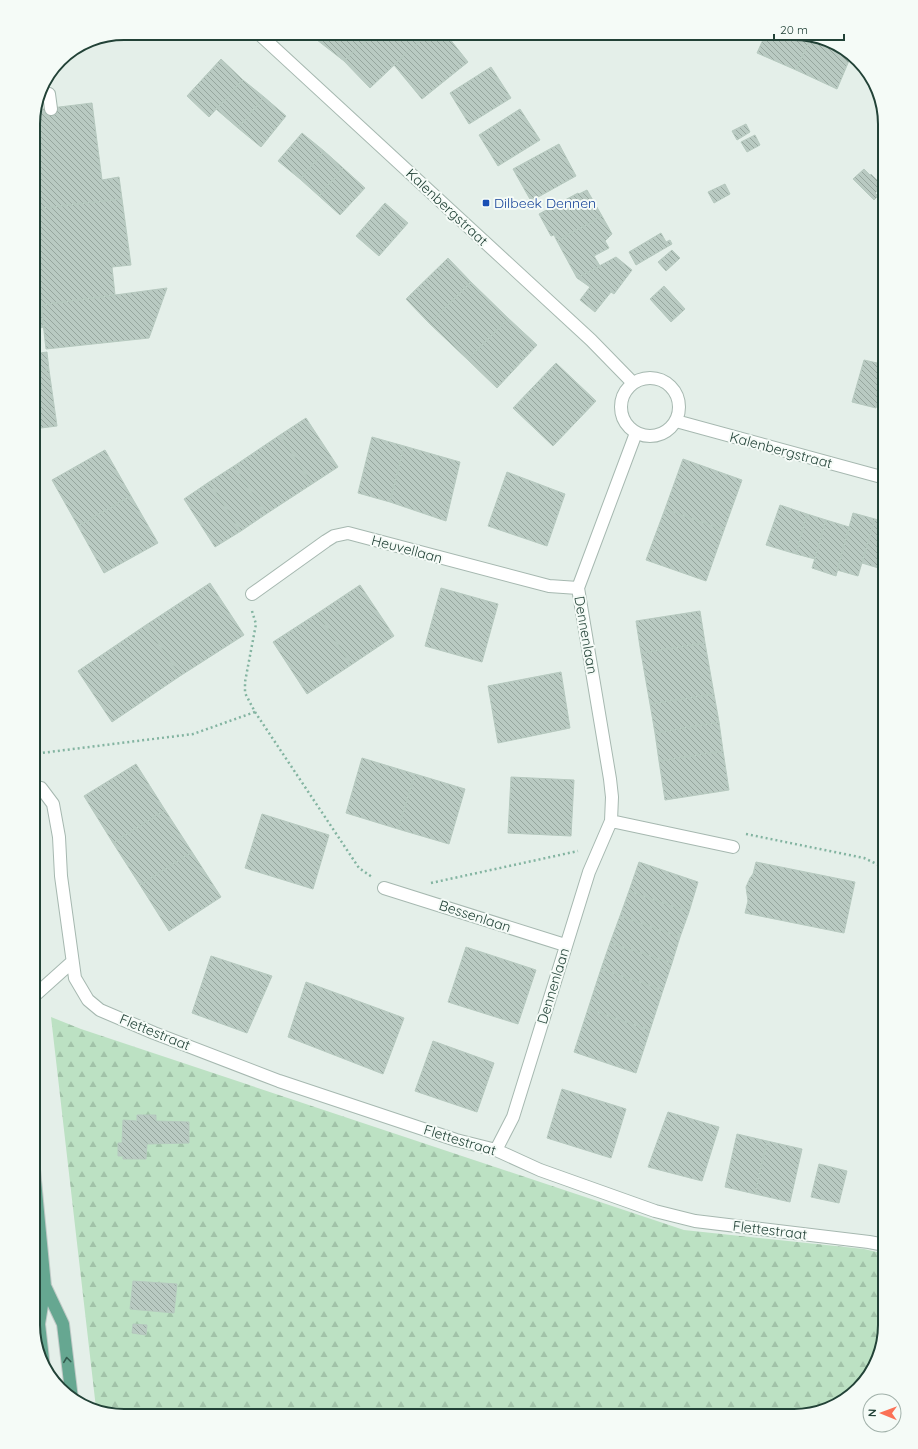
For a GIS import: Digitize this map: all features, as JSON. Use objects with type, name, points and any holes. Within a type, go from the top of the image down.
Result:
[{"type":"main road","points":[[40,1289],[63,1324],[71,1390]]},
{"type":"street","name":"Kalenbergstraat","points":[[266,40],[591,340],[633,383]]},
{"type":"street","points":[[49,94],[51,109]]},
{"type":"street","points":[[652,378],[661,380],[676,392],[679,402],[679,412],[676,421],[669,430],[659,436],[647,437],[636,434],[627,426],[622,415],[621,403],[625,392],[633,383],[642,379],[652,378]]},
{"type":"street","name":"Kalenbergstraat","points":[[676,421],[878,476]]},
{"type":"street","name":"Dennenlaan","points":[[496,1150],[513,1117],[565,945],[589,872],[611,821],[612,791],[578,588],[636,434]]},
{"type":"street","name":"Heuvellaan","points":[[252,594],[326,541],[334,536],[348,533],[549,586],[578,588]]},
{"type":"street","name":"Flettestraat","points":[[40,788],[53,804],[59,837],[61,876],[75,978],[88,1000],[100,1010],[169,1039],[279,1081],[456,1140],[496,1150],[540,1170],[655,1211],[695,1221],[878,1244]]},
{"type":"street","points":[[611,821],[733,848]]},
{"type":"street","name":"Bessenlaan","points":[[388,889],[565,945]]},
{"type":"street","points":[[40,991],[72,962]]},
{"type":"path","points":[[252,594],[250,605],[256,624],[245,682],[245,693],[255,712],[359,868],[388,889]]},
{"type":"path","points":[[40,753],[193,734],[255,712]]},
{"type":"path","points":[[747,834],[864,858],[878,865]]},
{"type":"path","points":[[423,884],[578,851],[584,846]]},
{"type":"green space","points":[[51,1017],[81,1029],[684,1230],[864,1249],[878,1252],[878,1325],[872,1357],[861,1376],[845,1392],[836,1398],[816,1406],[794,1409],[118,1409],[96,1404]]},
{"type":"building","points":[[317,40],[366,40],[344,61]]},
{"type":"building","points":[[366,40],[421,40],[370,88],[344,61]]},
{"type":"building","points":[[421,40],[451,40],[468,62],[422,99],[394,65]]},
{"type":"building","points":[[763,40],[800,40],[809,42],[796,70],[757,53]]},
{"type":"building","points":[[809,42],[821,44],[841,54],[849,61],[837,89],[796,70]]},
{"type":"building","points":[[221,59],[243,80],[209,117],[187,96]]},
{"type":"building","points":[[491,67],[511,98],[469,124],[450,93]]},
{"type":"building","points":[[243,80],[264,97],[238,128],[216,109]]},
{"type":"building","points":[[264,97],[286,116],[261,147],[238,128]]},
{"type":"building","points":[[92,103],[102,180],[119,177],[122,199],[40,208],[40,118],[42,109]]},
{"type":"building","points":[[520,109],[540,140],[498,166],[479,135]]},
{"type":"building","points":[[746,124],[750,132],[737,140],[732,131]]},
{"type":"building","points":[[302,133],[324,151],[300,179],[278,161]]},
{"type":"building","points":[[755,135],[760,145],[747,152],[741,142]]},
{"type":"building","points":[[559,144],[576,176],[531,201],[513,169]]},
{"type":"building","points":[[324,151],[343,168],[319,196],[300,179]]},
{"type":"building","points":[[343,168],[365,188],[340,215],[319,196]]},
{"type":"building","points":[[864,169],[878,181],[878,190],[875,193],[878,196],[874,200],[853,179]]},
{"type":"building","points":[[725,184],[730,194],[714,203],[708,192]]},
{"type":"building","points":[[587,190],[602,216],[557,241],[554,235],[551,236],[539,214],[578,193],[579,194]]},
{"type":"building","points":[[122,199],[131,265],[112,267],[115,295],[40,305],[40,208]]},
{"type":"building","points":[[385,203],[408,223],[379,256],[356,236]]},
{"type":"building","points":[[602,216],[612,234],[605,241],[609,248],[594,256],[600,266],[577,278],[557,241]]},
{"type":"building","points":[[661,233],[666,242],[670,240],[672,244],[636,265],[629,252]]},
{"type":"building","points":[[672,250],[680,258],[666,271],[658,262]]},
{"type":"building","points":[[616,257],[632,270],[614,294],[611,292],[595,312],[580,300],[590,287],[577,278]]},
{"type":"building","points":[[448,258],[471,282],[429,323],[406,299]]},
{"type":"building","points":[[471,282],[508,318],[468,360],[429,323]]},
{"type":"building","points":[[664,286],[685,309],[671,322],[650,299]]},
{"type":"building","points":[[167,288],[149,338],[46,349],[41,305]]},
{"type":"building","points":[[40,305],[44,327],[40,328]]},
{"type":"building","points":[[508,318],[537,345],[497,388],[468,360]]},
{"type":"building","points":[[47,352],[49,370],[40,371],[40,353]]},
{"type":"building","points":[[864,360],[877,363],[878,361],[878,400],[876,408],[852,402]]},
{"type":"building","points":[[556,363],[596,401],[553,446],[513,408]]},
{"type":"building","points":[[49,370],[57,426],[40,428],[40,371]]},
{"type":"building","points":[[306,418],[338,467],[312,484],[280,435]]},
{"type":"building","points":[[280,435],[312,484],[266,514],[234,466]]},
{"type":"building","points":[[372,437],[404,446],[390,502],[358,493]]},
{"type":"building","points":[[404,446],[460,462],[446,521],[390,502]]},
{"type":"building","points":[[105,450],[131,496],[78,526],[52,480]]},
{"type":"building","points":[[683,459],[742,480],[724,530],[665,509]]},
{"type":"building","points":[[234,466],[266,514],[241,531],[209,482]]},
{"type":"building","points":[[507,472],[565,494],[547,546],[488,526]]},
{"type":"building","points":[[209,482],[241,531],[215,547],[184,499]]},
{"type":"building","points":[[131,496],[158,543],[104,573],[78,526]]},
{"type":"building","points":[[780,505],[807,514],[796,554],[766,545]]},
{"type":"building","points":[[665,509],[724,530],[706,581],[646,560]]},
{"type":"building","points":[[853,513],[875,519],[858,576],[837,570]]},
{"type":"building","points":[[807,514],[826,520],[815,559],[796,554]]},
{"type":"building","points":[[875,519],[878,520],[878,568],[862,563]]},
{"type":"building","points":[[826,520],[849,527],[836,576],[812,568]]},
{"type":"building","points":[[210,583],[244,635],[180,676],[146,625]]},
{"type":"building","points":[[360,585],[394,636],[351,665],[318,613]]},
{"type":"building","points":[[441,588],[498,604],[482,662],[425,646]]},
{"type":"building","points":[[700,611],[705,643],[641,653],[636,621]]},
{"type":"building","points":[[318,613],[351,665],[307,694],[273,642]]},
{"type":"building","points":[[146,625],[180,676],[112,722],[78,671]]},
{"type":"building","points":[[705,643],[714,694],[650,704],[641,653]]},
{"type":"building","points":[[561,672],[570,728],[498,743],[488,686]]},
{"type":"building","points":[[714,694],[719,722],[655,733],[650,704]]},
{"type":"building","points":[[719,722],[723,751],[659,761],[655,733]]},
{"type":"building","points":[[723,751],[729,790],[665,800],[659,761]]},
{"type":"building","points":[[362,758],[415,774],[398,829],[346,813]]},
{"type":"building","points":[[136,764],[165,810],[113,843],[84,796]]},
{"type":"building","points":[[415,774],[465,789],[449,844],[398,829]]},
{"type":"building","points":[[511,777],[574,780],[571,836],[508,833]]},
{"type":"building","points":[[165,810],[192,852],[140,885],[113,843]]},
{"type":"building","points":[[262,814],[329,835],[313,889],[245,868]]},
{"type":"building","points":[[192,852],[221,897],[169,931],[140,885]]},
{"type":"building","points":[[639,862],[698,882],[689,912],[629,891]]},
{"type":"building","points":[[756,862],[855,882],[844,933],[745,913],[748,901],[746,887],[753,874]]},
{"type":"building","points":[[629,891],[689,912],[680,937],[620,916]]},
{"type":"building","points":[[620,916],[680,937],[672,963],[610,943]]},
{"type":"building","points":[[610,943],[672,963],[663,990],[601,969]]},
{"type":"building","points":[[466,947],[536,970],[518,1024],[448,1002]]},
{"type":"building","points":[[211,956],[272,976],[247,1033],[192,1013]]},
{"type":"building","points":[[601,969],[663,990],[650,1030],[588,1009]]},
{"type":"building","points":[[306,982],[404,1018],[383,1074],[288,1037]]},
{"type":"building","points":[[588,1009],[650,1030],[636,1073],[574,1052]]},
{"type":"building","points":[[433,1041],[494,1063],[477,1112],[415,1091]]},
{"type":"building","points":[[562,1089],[626,1109],[611,1158],[547,1138]]},
{"type":"building","points":[[668,1112],[719,1127],[702,1181],[648,1167]]},
{"type":"building","points":[[137,1115],[156,1115],[156,1121],[189,1122],[189,1143],[147,1144],[146,1159],[123,1159],[123,1156],[118,1156],[118,1143],[122,1143],[123,1120],[137,1121]]},
{"type":"building","points":[[737,1134],[767,1141],[755,1194],[725,1187]]},
{"type":"building","points":[[767,1141],[802,1149],[790,1202],[755,1194]]},
{"type":"building","points":[[819,1164],[847,1171],[839,1203],[811,1197]]},
{"type":"building","points":[[133,1281],[177,1284],[174,1313],[130,1309]]},
{"type":"building","points":[[133,1324],[147,1325],[146,1335],[132,1333]]},
{"type":"place","name":"Dilbeek Dennen","points":[[486,203]]}]
